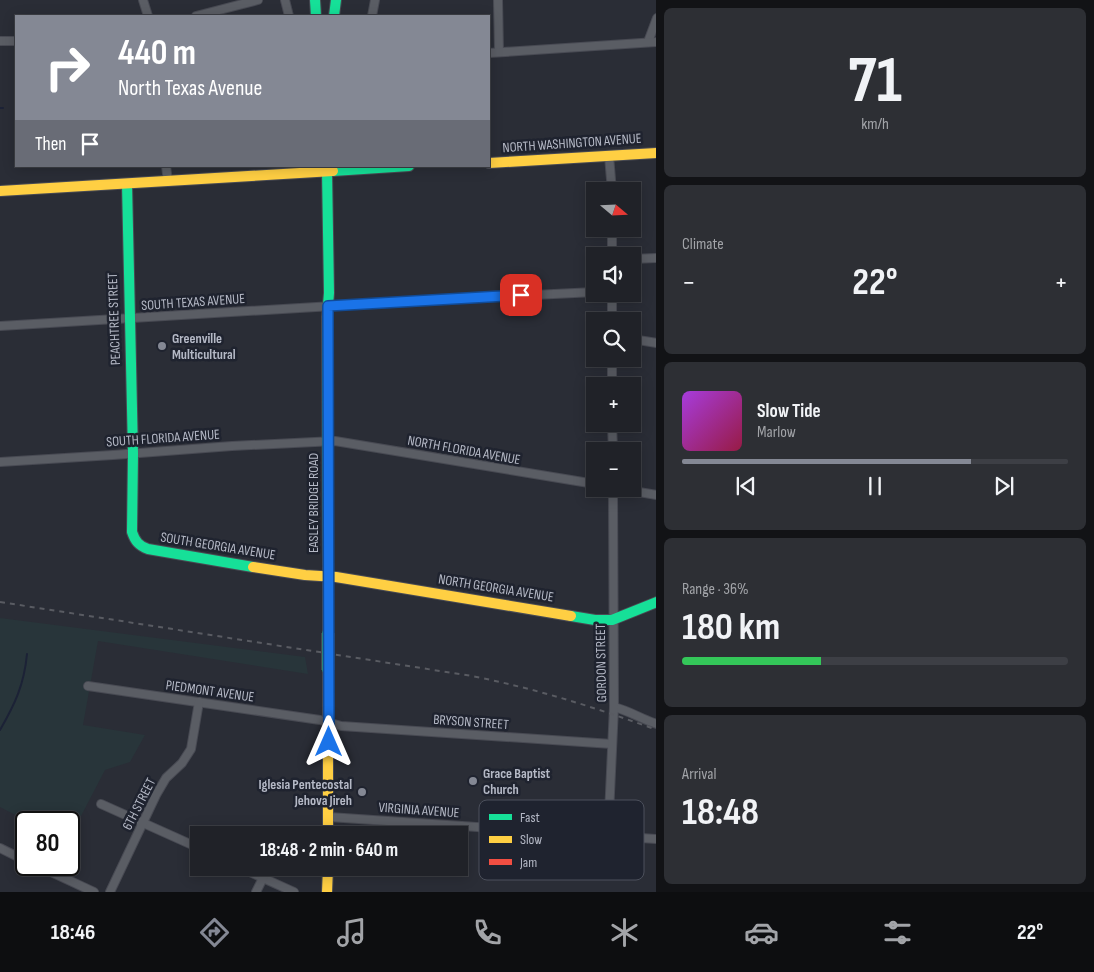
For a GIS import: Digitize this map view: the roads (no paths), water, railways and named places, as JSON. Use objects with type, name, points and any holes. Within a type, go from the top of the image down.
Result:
[{"type":"main road","points":[[315,0],[318,15]]},
{"type":"main road","points":[[318,15],[320,0]]},
{"type":"main road","points":[[334,0],[334,15]]},
{"type":"main road","name":"NORTH WASHINGTON AVENUE","points":[[490,163],[656,153]]},
{"type":"main road","points":[[0,192],[168,182],[327,168],[368,167]]},
{"type":"main road","name":"EASLEY BRIDGE ROAD","points":[[327,168],[328,826]]},
{"type":"main road","name":"PEACHTREE STREET","points":[[126,184],[133,453]]},
{"type":"main road","name":"SOUTH GEORGIA AVENUE","points":[[133,453],[132,532],[136,543],[143,548],[305,575],[328,577]]},
{"type":"main road","name":"NORTH GEORGIA AVENUE","points":[[328,577],[595,620],[612,620],[656,602]]},
{"type":"main road","points":[[328,876],[328,892]]},
{"type":"street","points":[[143,0],[148,15]]},
{"type":"street","points":[[200,15],[258,0]]},
{"type":"street","points":[[284,0],[289,15]]},
{"type":"street","points":[[372,15],[374,0]]},
{"type":"street","points":[[498,0],[499,52]]},
{"type":"street","points":[[648,42],[656,18]]},
{"type":"street","points":[[0,41],[15,41]]},
{"type":"street","points":[[490,53],[656,42]]},
{"type":"street","points":[[610,156],[611,182]]},
{"type":"street","points":[[166,167],[168,182]]},
{"type":"street","points":[[641,259],[656,258]]},
{"type":"street","name":"SOUTH TEXAS AVENUE","points":[[0,326],[586,292]]},
{"type":"street","points":[[641,340],[656,343]]},
{"type":"street","name":"SOUTH FLORIDA AVENUE","points":[[0,462],[310,441],[328,442]]},
{"type":"street","name":"NORTH FLORIDA AVENUE","points":[[328,442],[389,450],[586,483]]},
{"type":"street","points":[[641,492],[656,495]]},
{"type":"street","name":"GORDON STREET","points":[[610,800],[614,707],[612,620],[613,497]]},
{"type":"street","name":"PIEDMONT AVENUE","points":[[88,686],[320,720],[329,723]]},
{"type":"street","name":"6TH STREET","points":[[110,892],[142,822],[166,778],[182,763],[191,749],[199,702]]},
{"type":"street","points":[[614,707],[633,712],[643,719],[656,724]]},
{"type":"street","name":"BRYSON STREET","points":[[329,723],[341,726],[612,744]]},
{"type":"street","points":[[101,804],[190,844]]},
{"type":"street","name":"VIRGINIA AVENUE","points":[[329,817],[479,827]]},
{"type":"street","points":[[0,848],[15,856]]},
{"type":"street","points":[[60,876],[94,892]]},
{"type":"street","points":[[258,876],[294,892]]},
{"type":"street","points":[[256,892],[262,878]]},
{"type":"waterway","points":[[0,730],[18,694],[24,675],[27,654]]},
{"type":"railway","points":[[0,602],[472,676],[565,699],[656,730]]},
{"type":"place","name":"Greenville Multicultural","points":[[162,346]]},
{"type":"place","name":"Grace Baptist Church","points":[[473,781]]},
{"type":"place","name":"Iglesia Pentecostal Jehova Jireh","points":[[362,792]]}]
